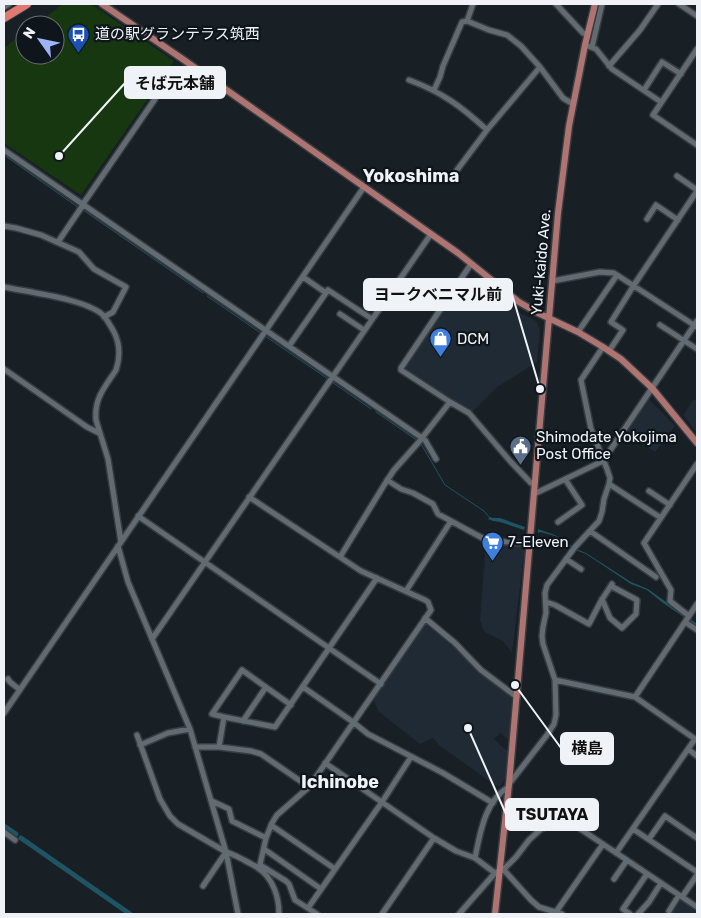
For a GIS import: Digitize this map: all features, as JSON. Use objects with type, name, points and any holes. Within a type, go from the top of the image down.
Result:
[{"type":"highway","points":[[4,18],[27,4]]},
{"type":"main road","points":[[102,4],[431,234],[519,302],[578,332],[631,367],[652,388],[697,444]]},
{"type":"main road","name":"Yuki-kaido Ave.","points":[[495,914],[517,697],[558,213],[573,104],[585,45],[596,14],[595,4]]},
{"type":"street","points":[[4,7],[9,4]]},
{"type":"street","points":[[468,21],[473,4]]},
{"type":"street","points":[[556,4],[583,33],[588,34]]},
{"type":"street","points":[[592,47],[596,14],[602,4]]},
{"type":"street","points":[[609,66],[640,30],[658,4]]},
{"type":"street","points":[[679,4],[697,16]]},
{"type":"street","points":[[434,90],[462,22],[468,21],[507,35],[521,46],[540,67],[563,98],[573,104]]},
{"type":"street","points":[[585,45],[596,49],[612,69],[662,102]]},
{"type":"street","points":[[697,50],[653,114],[697,145]]},
{"type":"street","points":[[644,90],[662,62],[681,74]]},
{"type":"street","points":[[457,170],[487,130],[540,67]]},
{"type":"street","points":[[409,80],[434,90],[465,110],[487,130]]},
{"type":"street","points":[[58,242],[155,99],[158,89]]},
{"type":"street","points":[[4,150],[82,207],[264,333],[289,346],[420,441],[425,440],[436,459]]},
{"type":"street","points":[[475,858],[483,821],[493,803],[501,792],[509,786],[554,724],[556,715],[555,680],[542,636],[546,613],[545,593],[547,585],[574,548],[599,521],[610,478],[591,429],[581,380],[623,330],[611,322],[697,190],[677,176]]},
{"type":"street","points":[[4,713],[364,187]]},
{"type":"street","points":[[647,218],[656,205],[678,220]]},
{"type":"street","points":[[4,226],[31,232],[79,252],[94,269],[126,287],[113,312],[104,317]]},
{"type":"street","points":[[152,639],[431,234]]},
{"type":"street","points":[[472,264],[401,370],[469,414],[510,461],[531,483],[534,483]]},
{"type":"street","points":[[534,494],[603,461],[696,324],[614,273],[600,272],[552,281]]},
{"type":"street","points":[[578,332],[617,275]]},
{"type":"street","points":[[303,277],[326,293]]},
{"type":"street","points":[[4,287],[89,306],[104,317],[116,336],[120,351],[116,370],[99,396],[96,406],[96,420],[110,470],[120,544],[128,582],[190,729],[226,852],[238,914]]},
{"type":"street","points":[[289,346],[328,290],[372,319]]},
{"type":"street","points":[[340,314],[364,330]]},
{"type":"street","points":[[660,325],[697,349]]},
{"type":"street","points":[[4,369],[87,427],[99,432]]},
{"type":"street","points":[[340,557],[394,470],[420,441],[450,402]]},
{"type":"street","points":[[697,464],[644,543],[671,590],[670,601],[697,630]]},
{"type":"street","points":[[558,522],[582,505],[565,479]]},
{"type":"street","points":[[387,480],[401,489],[413,492],[433,504],[438,514],[486,540],[530,544]]},
{"type":"street","points":[[609,484],[661,518]]},
{"type":"street","points":[[649,490],[670,505]]},
{"type":"street","points":[[249,497],[362,571],[428,602],[431,610],[309,787],[277,815],[271,825],[266,838],[260,867],[272,884],[277,897],[279,914]]},
{"type":"street","points":[[138,516],[381,684]]},
{"type":"street","points":[[406,591],[451,521]]},
{"type":"street","points":[[590,531],[656,577]]},
{"type":"street","points":[[566,559],[581,569]]},
{"type":"street","points":[[290,705],[242,670],[212,714],[275,727],[377,578]]},
{"type":"street","points":[[546,602],[589,624],[602,599],[612,584],[638,600],[636,614],[622,628],[610,618],[602,599]]},
{"type":"street","points":[[634,697],[697,604]]},
{"type":"street","points":[[426,618],[454,642],[481,670],[517,697]]},
{"type":"street","points":[[8,679],[20,690]]},
{"type":"street","points":[[555,680],[634,697],[695,739],[616,853]]},
{"type":"street","points":[[243,721],[266,687]]},
{"type":"street","points":[[303,687],[368,734],[493,803]]},
{"type":"street","points":[[218,747],[224,717]]},
{"type":"street","points":[[140,745],[168,734],[190,729]]},
{"type":"street","points":[[137,735],[160,798],[170,816],[178,824],[226,852],[286,881],[296,900],[317,914]]},
{"type":"street","points":[[195,747],[218,747],[261,754],[309,787]]},
{"type":"street","points":[[688,749],[697,756]]},
{"type":"street","points":[[308,908],[411,757]]},
{"type":"street","points":[[325,763],[434,838],[456,851],[475,858],[499,871],[539,907],[556,913],[603,844]]},
{"type":"street","points":[[212,801],[229,809],[232,821],[266,838]]},
{"type":"street","points":[[649,839],[664,816],[697,838]]},
{"type":"street","points":[[459,914],[541,829],[567,820],[697,906]]},
{"type":"street","points":[[271,825],[335,868]]},
{"type":"street","points":[[633,829],[697,873],[670,911]]},
{"type":"street","points":[[4,832],[15,840]]},
{"type":"street","points":[[382,914],[434,838]]},
{"type":"street","points":[[264,849],[322,889]]},
{"type":"street","points":[[203,886],[226,852]]},
{"type":"street","points":[[614,879],[627,860]]},
{"type":"street","points":[[630,914],[623,909],[647,874]]},
{"type":"street","points":[[638,914],[649,902],[661,883]]},
{"type":"shaded area","points":[[466,277],[502,303],[536,321],[540,329],[537,362],[496,388],[471,413],[402,369]]},
{"type":"shaded area","points":[[648,398],[675,426],[655,452],[626,433]]},
{"type":"shaded area","points":[[694,399],[697,401],[697,433],[683,415]]},
{"type":"shaded area","points":[[486,542],[525,546],[512,653],[503,641],[485,632],[480,620]]},
{"type":"shaded area","points":[[425,621],[480,672],[512,698],[509,740],[500,733],[494,739],[508,752],[506,774],[500,786],[493,784],[439,745],[433,738],[420,744],[379,712],[373,699]]},
{"type":"shaded area","points":[[680,898],[697,909],[697,914],[670,914]]},
{"type":"green space","points":[[63,4],[91,4],[174,61],[81,195],[4,143],[4,48],[15,40],[15,65],[65,65],[65,15],[48,15]]},
{"type":"water","points":[[490,517],[500,518],[525,527],[524,530],[488,519]]},
{"type":"water","points":[[538,529],[555,535],[631,582],[648,589],[697,624],[697,626],[647,590],[631,584],[555,536],[538,533]]},
{"type":"waterway","points":[[4,155],[79,208]]},
{"type":"waterway","points":[[83,210],[203,293]]},
{"type":"waterway","points":[[207,296],[262,334]]},
{"type":"waterway","points":[[265,336],[328,379]]},
{"type":"waterway","points":[[332,382],[371,409]]},
{"type":"waterway","points":[[376,412],[418,441]]},
{"type":"waterway","points":[[421,444],[445,485],[484,511],[490,518]]},
{"type":"waterway","points":[[4,826],[16,834]]},
{"type":"waterway","points":[[21,838],[130,914]]},
{"type":"place","name":"道の駅グランテラス筑西","points":[[79,53]]},
{"type":"place","name":"そば元本舗","points":[[59,156]]},
{"type":"place","name":"DCM","points":[[441,358]]},
{"type":"place","name":"ヨークベニマル前","points":[[540,389]]},
{"type":"place","name":"Shimodate Yokojima Post Office","points":[[520,465]]},
{"type":"place","name":"7-Eleven","points":[[492,561]]},
{"type":"place","name":"横島","points":[[515,685]]},
{"type":"place","name":"TSUTAYA","points":[[468,728]]},
{"type":"district","name":"Yokoshima","points":[[411,176]]},
{"type":"district","name":"Ichinobe","points":[[340,782]]}]
